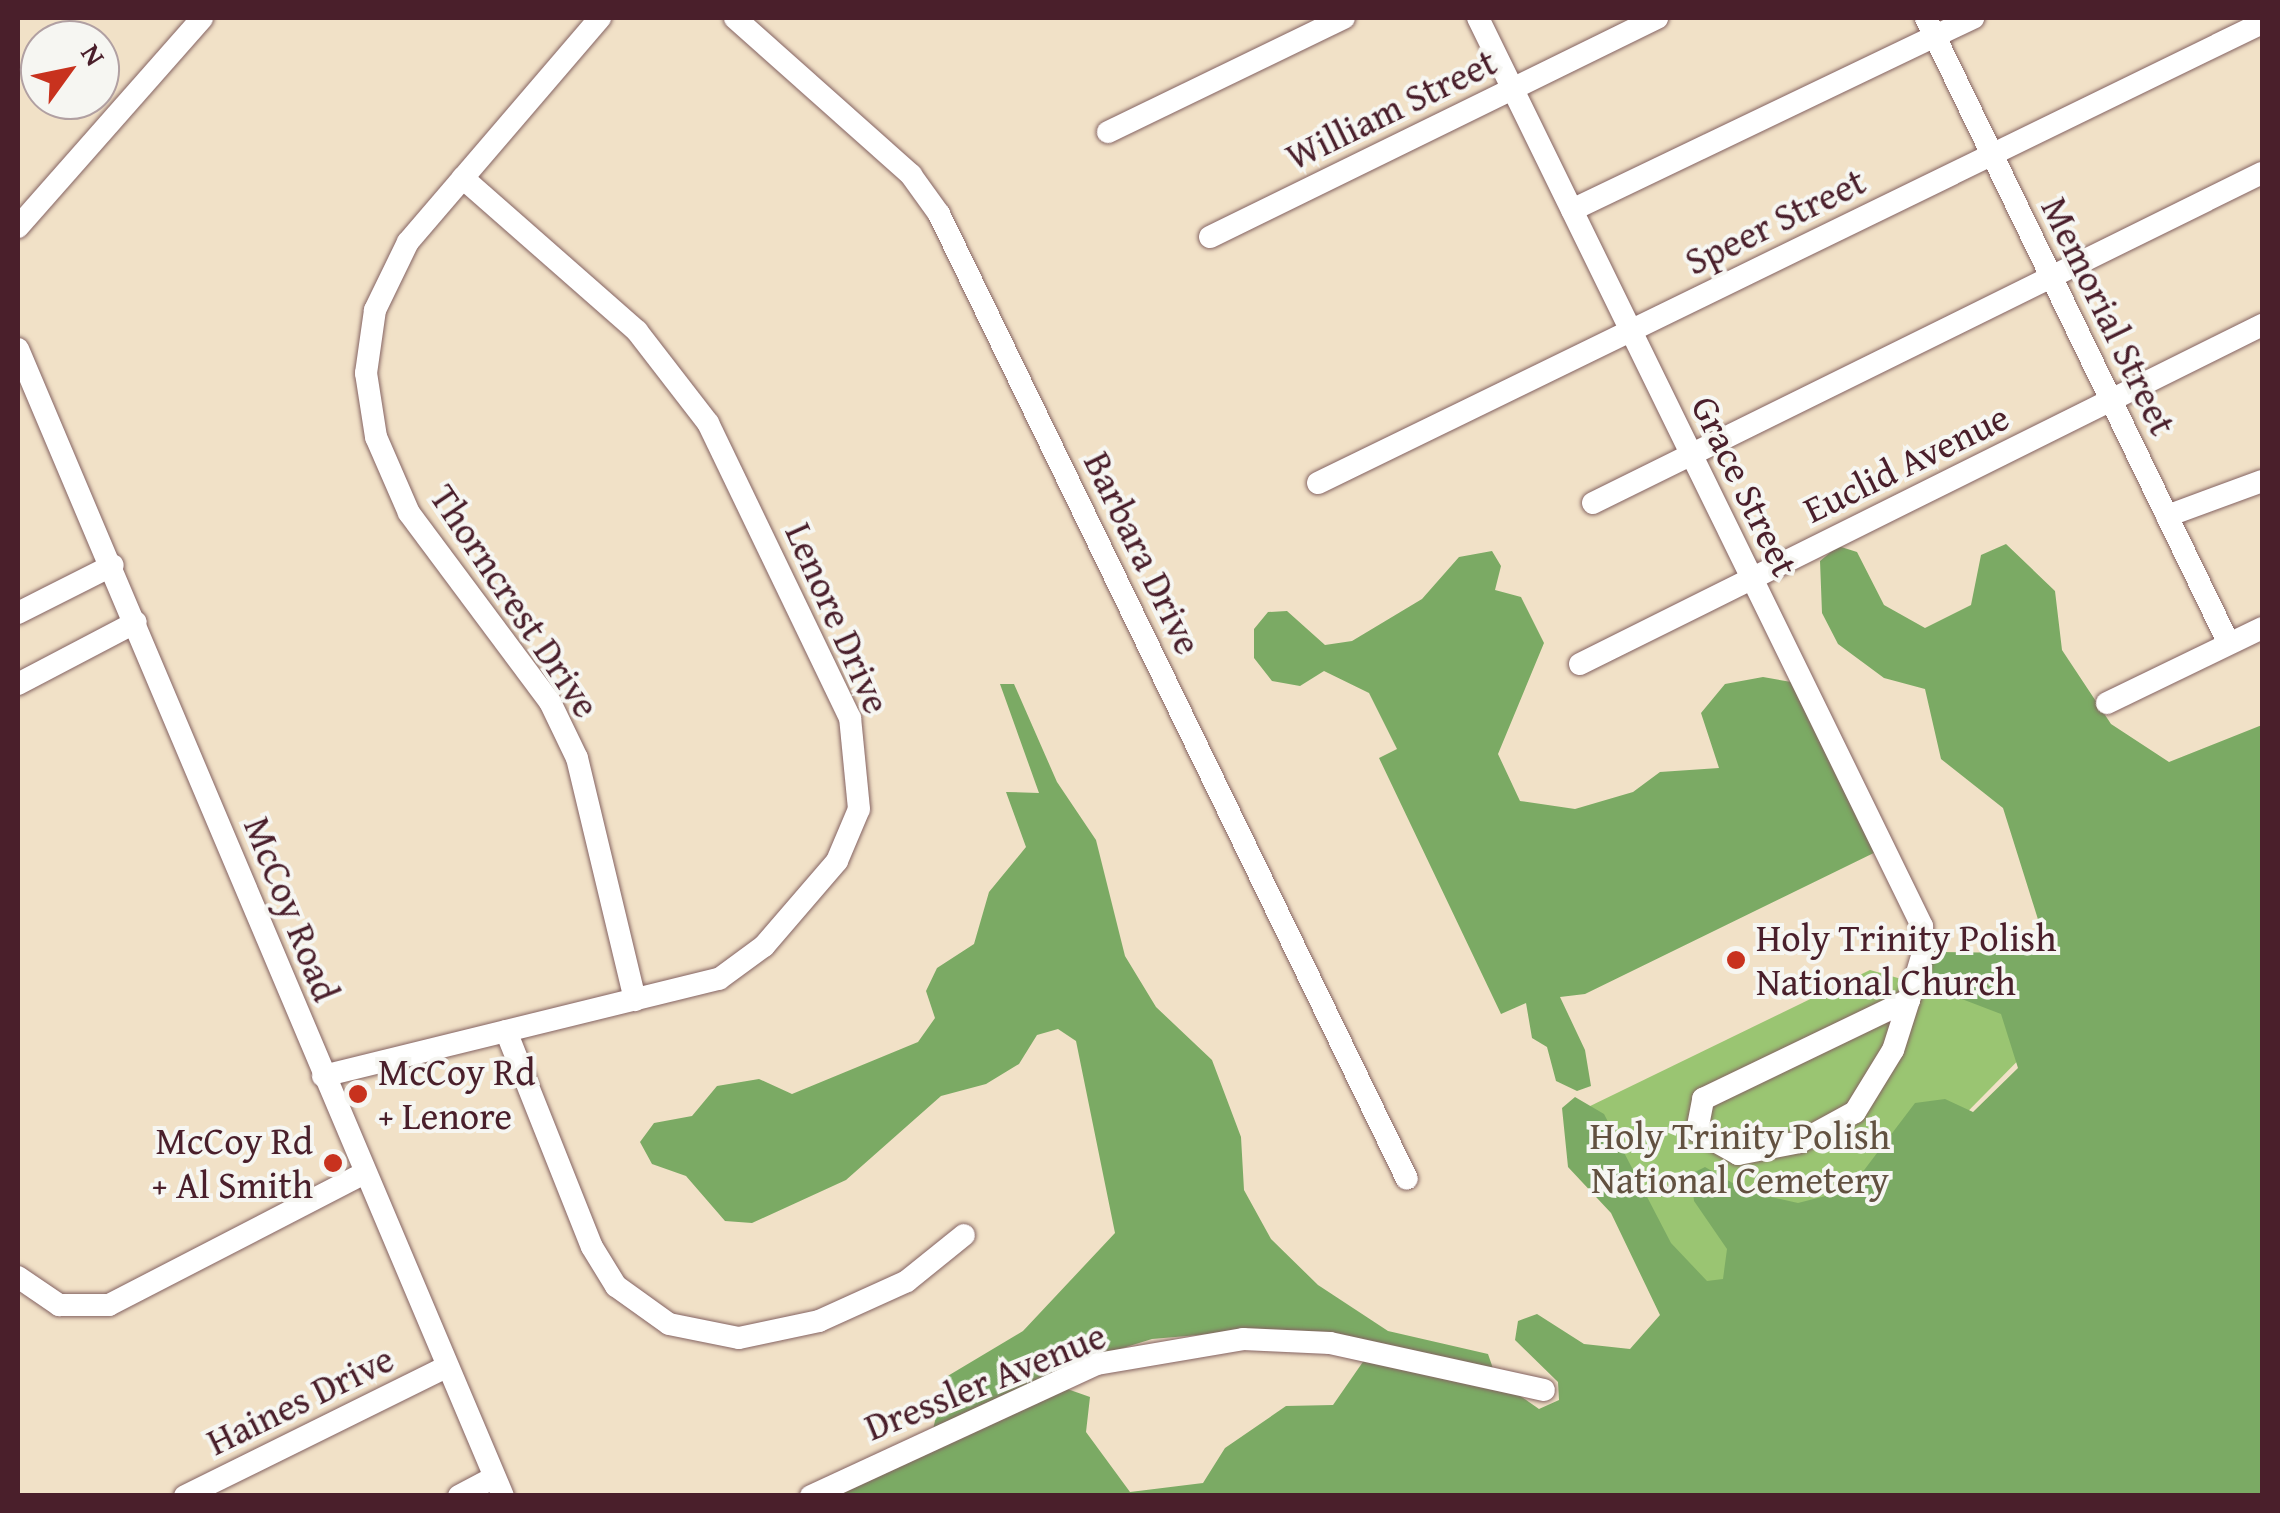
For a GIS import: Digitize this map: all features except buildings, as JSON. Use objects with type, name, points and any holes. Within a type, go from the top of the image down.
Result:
[{"type":"street","points":[[18,227],[202,18]]},
{"type":"street","name":"Thorncrest Drive","points":[[600,18],[408,242],[375,310],[366,373],[376,437],[409,514],[550,702],[577,758],[636,1000]]},
{"type":"street","name":"Barbara Drive","points":[[735,18],[911,174],[940,214],[1407,1179]]},
{"type":"street","points":[[1108,132],[1344,18]]},
{"type":"street","name":"Grace Street","points":[[1478,18],[1751,579],[1910,893],[1924,952],[1911,994],[1881,1075],[1840,1124],[1738,1154],[1696,1131],[1703,1100],[1911,994]]},
{"type":"street","name":"William Street","points":[[1210,238],[1657,18]]},
{"type":"street","points":[[1572,210],[1931,27],[1974,18]]},
{"type":"street","name":"Speer Street","points":[[1318,482],[2262,23]]},
{"type":"street","name":"Memorial Street","points":[[1931,27],[2229,644]]},
{"type":"street","points":[[1592,503],[2262,173]]},
{"type":"street","name":"Lenore Drive","points":[[323,1076],[719,978],[764,946],[837,861],[859,809],[859,758],[850,718],[676,374],[463,178]]},
{"type":"street","name":"Euclid Avenue","points":[[1580,664],[2262,326]]},
{"type":"street","name":"McCoy Road","points":[[18,349],[498,1487]]},
{"type":"street","points":[[2167,516],[2262,481]]},
{"type":"street","points":[[18,613],[112,565]]},
{"type":"street","points":[[18,684],[136,622]]},
{"type":"street","points":[[2107,704],[2262,628]]},
{"type":"street","points":[[506,1032],[592,1247],[616,1286],[669,1324],[739,1338],[819,1321],[907,1281],[964,1235]]},
{"type":"street","points":[[18,1276],[60,1305],[109,1305],[363,1174]]},
{"type":"street","name":"Dressler Avenue","points":[[810,1496],[1097,1364],[1243,1339],[1330,1343],[1544,1390]]},
{"type":"street","name":"Haines Drive","points":[[185,1496],[446,1368]]},
{"type":"street","points":[[459,1496],[498,1487]]},
{"type":"green space","points":[[2006,544],[2055,591],[2062,650],[2111,724],[2169,762],[2262,725],[2262,1495],[819,1496],[1056,1385],[1090,1397],[1086,1432],[1130,1492],[1203,1483],[1225,1448],[1286,1406],[1333,1405],[1367,1356],[1509,1388],[1539,1409],[1559,1400],[1558,1382],[1515,1340],[1518,1321],[1537,1314],[1584,1344],[1630,1349],[1660,1315],[1611,1213],[1568,1167],[1562,1108],[1575,1097],[1604,1114],[1671,1243],[1707,1281],[1723,1279],[1727,1249],[1694,1201],[1691,1174],[1705,1167],[1748,1192],[1798,1203],[1849,1190],[1915,1103],[1945,1099],[1973,1112],[2018,1068],[2001,1014],[1933,988],[1931,964],[1940,952],[2021,953],[2041,929],[2003,808],[1941,759],[1925,689],[1884,678],[1838,644],[1822,613],[1820,561],[1838,546],[1857,552],[1884,605],[1925,628],[1971,605],[1981,555]]},
{"type":"green space","points":[[1492,551],[1501,566],[1495,590],[1521,597],[1544,643],[1498,754],[1520,801],[1575,809],[1633,792],[1660,772],[1719,768],[1701,713],[1725,684],[1763,677],[1803,684],[1886,847],[1585,994],[1560,997],[1585,1050],[1591,1086],[1577,1091],[1556,1081],[1547,1047],[1532,1038],[1526,1003],[1501,1014],[1379,758],[1397,749],[1369,693],[1324,671],[1300,686],[1272,681],[1254,658],[1254,629],[1268,612],[1287,611],[1325,645],[1352,641],[1422,599],[1459,557]]},
{"type":"green space","points":[[1000,684],[1014,684],[1057,782],[1096,840],[1125,956],[1156,1007],[1212,1060],[1241,1137],[1244,1190],[1271,1239],[1318,1285],[1388,1331],[1488,1354],[1497,1380],[1257,1330],[1152,1339],[1062,1367],[1053,1379],[932,1433],[946,1377],[1023,1331],[1115,1233],[1076,1041],[1058,1029],[1037,1035],[1019,1064],[986,1084],[941,1096],[846,1180],[752,1223],[725,1221],[686,1176],[652,1164],[640,1142],[654,1123],[692,1116],[717,1086],[759,1079],[792,1094],[918,1042],[935,1018],[926,991],[937,968],[974,944],[989,892],[1026,847],[1006,792],[1039,793]]},
{"type":"green space","name":"Holy Trinity Polish National Cemetery","points":[[1870,970],[2055,1023],[1855,1226],[1682,1311],[1584,1109]]},
{"type":"place","name":"Holy Trinity Polish National Church","points":[[1736,960]]},
{"type":"place","name":"McCoy Rd + Lenore","points":[[358,1094]]},
{"type":"place","name":"McCoy Rd + Al Smith","points":[[333,1163]]}]
